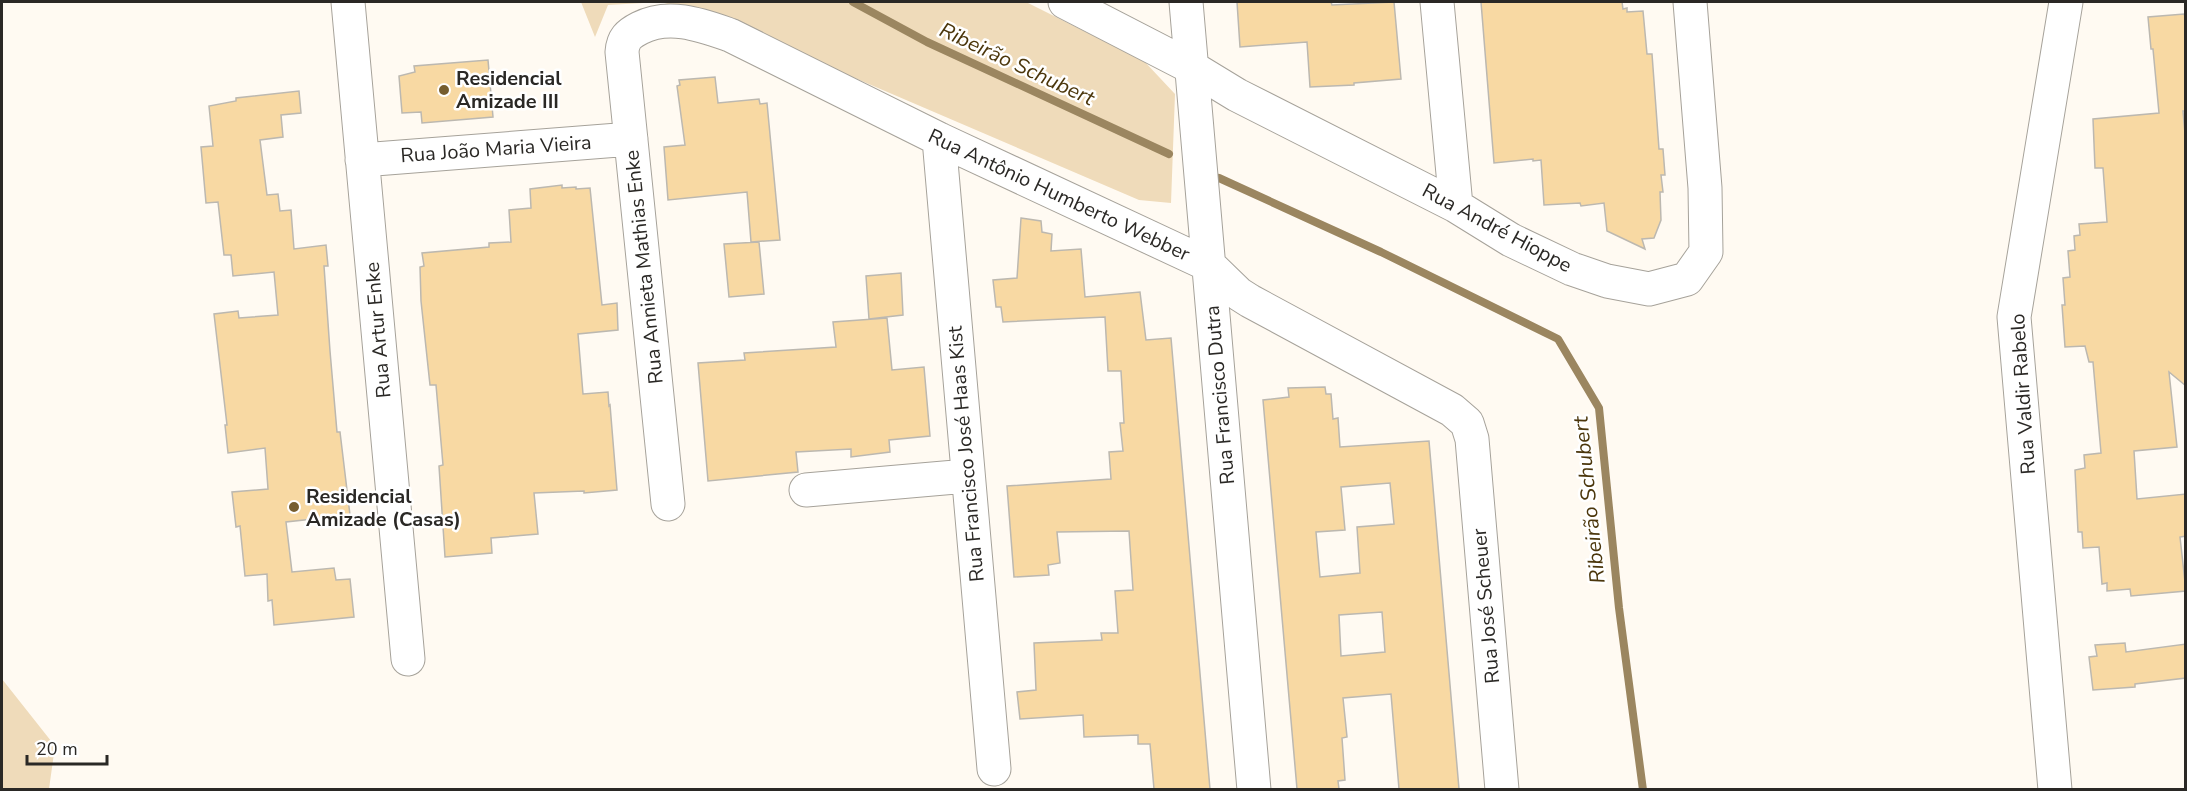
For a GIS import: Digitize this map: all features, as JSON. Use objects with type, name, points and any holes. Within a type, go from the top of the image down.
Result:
[{"type":"street","name":"Rua Artur Enke","points":[[348,2],[408,659]]},
{"type":"street","name":"Rua André Hioppe","points":[[1065,2],[1191,67],[1238,95],[1456,206],[1511,240],[1572,269],[1608,281],[1649,289],[1687,279],[1706,252],[1705,188],[1690,2]]},
{"type":"street","name":"Rua Francisco Dutra","points":[[1186,2],[1254,789]]},
{"type":"street","points":[[1437,2],[1456,206]]},
{"type":"street","name":"Rua Valdir Rabelo","points":[[2055,789],[2014,317],[2066,2]]},
{"type":"street","name":"Rua Antônio Humberto Webber","points":[[630,33],[648,23],[666,21],[695,23],[730,35],[939,139],[1209,265],[1239,294],[1250,301],[1452,410],[1467,423]]},
{"type":"street","name":"Rua Annieta Mathias Enke","points":[[630,33],[622,44],[622,52],[668,504]]},
{"type":"street","name":"Rua João Maria Vieira","points":[[362,160],[631,139]]},
{"type":"street","name":"Rua Francisco José Haas Kist","points":[[939,139],[994,769]]},
{"type":"street","name":"Rua José Scheuer","points":[[1467,423],[1472,439],[1502,789]]},
{"type":"street","points":[[806,490],[967,476]]},
{"type":"shaded area","points":[[581,2],[661,2],[608,5],[595,37]]},
{"type":"shaded area","points":[[661,2],[1026,2],[1144,61],[1175,94],[1171,203],[1139,200],[715,18]]},
{"type":"shaded area","points":[[2,679],[55,746],[49,789],[2,789]]},
{"type":"building","points":[[1237,2],[1331,2],[1332,5],[1394,2],[1401,79],[1354,83],[1354,85],[1310,87],[1307,42],[1240,47]]},
{"type":"building","points":[[1481,2],[1622,2],[1623,9],[1627,8],[1627,12],[1643,11],[1647,54],[1652,54],[1659,149],[1663,149],[1665,175],[1661,175],[1663,192],[1660,192],[1661,220],[1654,238],[1642,239],[1645,249],[1607,231],[1604,203],[1581,206],[1580,203],[1544,205],[1541,160],[1494,163]]},
{"type":"building","points":[[2184,14],[2186,19],[2186,111],[2183,111],[2186,145],[2186,386],[2169,372],[2177,447],[2134,451],[2137,499],[2186,494],[2186,536],[2180,537],[2186,591],[2131,596],[2130,589],[2107,591],[2107,583],[2102,584],[2099,547],[2083,548],[2082,532],[2078,532],[2075,470],[2085,468],[2084,455],[2101,453],[2093,362],[2089,362],[2085,346],[2065,347],[2063,278],[2070,277],[2068,251],[2075,250],[2074,236],[2080,235],[2079,224],[2107,222],[2103,168],[2095,168],[2093,119],[2159,113],[2148,17]]},
{"type":"building","name":"Residencial Amizade III","points":[[488,60],[493,117],[422,123],[421,112],[402,113],[399,76],[415,72],[414,66]]},
{"type":"building","points":[[715,77],[718,103],[759,99],[760,104],[767,103],[780,240],[751,242],[747,192],[668,200],[664,147],[685,145],[677,86],[680,85],[679,80]]},
{"type":"building","points":[[299,91],[301,113],[281,115],[283,137],[260,140],[267,195],[278,194],[280,211],[291,210],[294,249],[326,245],[328,266],[324,266],[337,432],[340,432],[350,515],[286,522],[292,572],[334,568],[336,580],[350,579],[354,617],[274,625],[272,600],[268,601],[267,574],[245,576],[240,526],[236,527],[232,492],[268,489],[265,448],[228,453],[225,425],[227,425],[214,314],[238,311],[239,318],[278,315],[274,272],[233,276],[231,255],[224,255],[218,202],[206,203],[201,147],[213,146],[209,106],[236,101],[236,98]]},
{"type":"building","points":[[562,185],[562,188],[590,188],[602,305],[617,303],[618,330],[578,334],[583,394],[608,392],[617,490],[584,493],[584,491],[534,493],[538,534],[491,538],[492,553],[445,557],[439,466],[443,465],[436,385],[430,385],[421,301],[420,267],[424,266],[422,253],[489,247],[489,243],[511,242],[509,210],[531,208],[530,189]]},
{"type":"building","points":[[1021,218],[1041,221],[1042,232],[1052,234],[1051,251],[1081,249],[1085,297],[1140,292],[1146,340],[1171,338],[1210,789],[1154,789],[1150,744],[1138,744],[1138,735],[1084,737],[1083,715],[1020,719],[1017,692],[1036,690],[1034,643],[1102,640],[1101,633],[1118,633],[1115,591],[1133,590],[1129,531],[1057,532],[1060,563],[1048,565],[1049,575],[1014,577],[1007,486],[1111,479],[1109,452],[1123,451],[1120,423],[1124,423],[1121,371],[1108,371],[1105,317],[1003,322],[1001,307],[996,307],[993,280],[1017,278]]},
{"type":"building","points":[[759,242],[764,294],[729,297],[724,244]]},
{"type":"building","points":[[901,273],[903,315],[869,319],[866,276]]},
{"type":"building","points":[[887,318],[892,370],[924,367],[930,436],[889,440],[890,452],[851,457],[851,449],[796,452],[798,472],[708,481],[698,363],[745,360],[744,353],[836,347],[833,322]]},
{"type":"building","points":[[1325,387],[1326,394],[1331,394],[1333,419],[1338,418],[1340,447],[1429,441],[1459,789],[1399,789],[1391,694],[1343,698],[1347,737],[1342,738],[1345,780],[1338,781],[1339,789],[1297,789],[1263,400],[1289,397],[1288,388]],"holes":[[[1390,483],[1394,524],[1357,527],[1360,573],[1320,577],[1316,532],[1345,530],[1341,487]],[[1382,612],[1385,652],[1341,656],[1339,615]]]},
{"type":"building","points":[[2125,643],[2126,652],[2186,644],[2186,678],[2135,684],[2135,687],[2093,690],[2089,657],[2097,656],[2095,645]]},
{"type":"waterway","name":"Ribeirão Schubert","points":[[853,2],[927,42],[1169,154]]},
{"type":"waterway","name":"Ribeirão Schubert","points":[[1219,178],[1381,252],[1558,339],[1599,408],[1619,608],[1643,790]]},
{"type":"place","name":"Residencial Amizade III","points":[[444,90]]},
{"type":"place","name":"Residencial Amizade (Casas)","points":[[294,507]]}]
